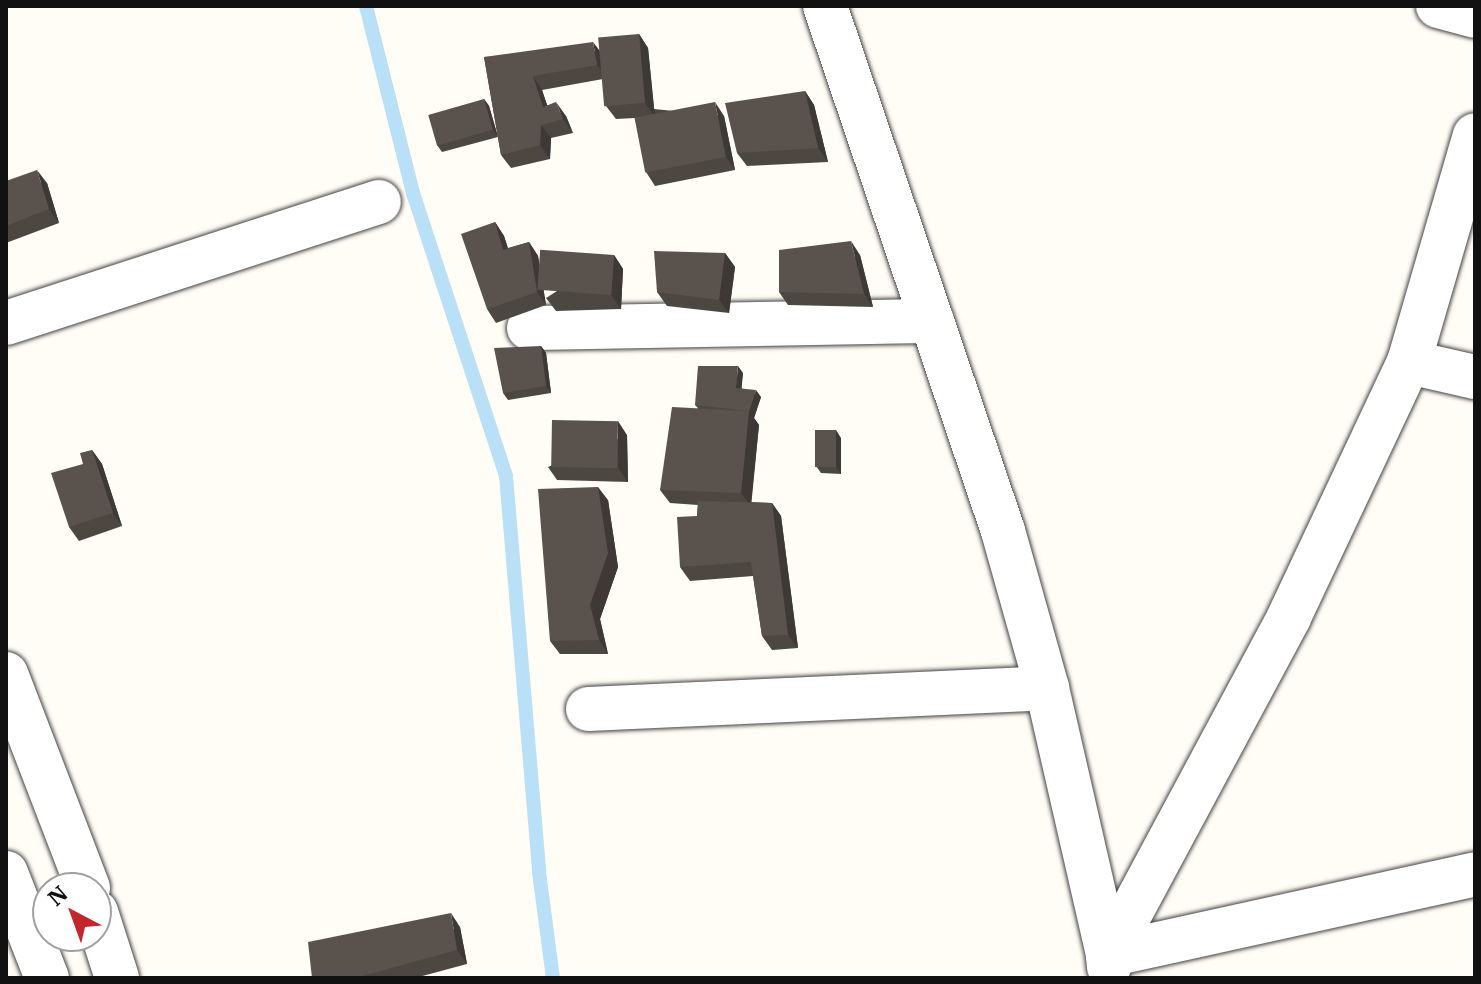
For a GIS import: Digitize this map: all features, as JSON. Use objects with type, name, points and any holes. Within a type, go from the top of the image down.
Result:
[{"type":"street","points":[[825,6],[1003,531],[1047,688],[1109,966]]},
{"type":"street","points":[[1438,6],[1475,16]]},
{"type":"street","points":[[1109,966],[1289,617],[1409,362],[1475,135]]},
{"type":"street","points":[[6,323],[379,202]]},
{"type":"street","points":[[529,328],[932,321]]},
{"type":"street","points":[[1409,362],[1475,377]]},
{"type":"street","points":[[6,674],[82,872]]},
{"type":"street","points":[[588,709],[1047,688]]},
{"type":"street","points":[[6,873],[47,978]]},
{"type":"street","points":[[1109,966],[1475,874]]},
{"type":"street","points":[[109,952],[117,978]]},
{"type":"building","points":[[639,34],[645,103],[604,106],[598,38]]},
{"type":"building","points":[[593,42],[597,65],[533,76],[543,107],[556,102],[563,119],[541,125],[540,145],[501,155],[484,57]]},
{"type":"building","points":[[805,91],[818,148],[737,153],[725,103]]},
{"type":"building","points":[[484,99],[493,130],[437,146],[428,115]]},
{"type":"building","points":[[715,102],[726,157],[645,173],[635,118]]},
{"type":"building","points":[[37,170],[49,209],[6,226],[6,181]]},
{"type":"building","points":[[495,222],[503,250],[529,242],[537,292],[487,309],[461,234]]},
{"type":"building","points":[[851,241],[864,294],[779,292],[779,250]]},
{"type":"building","points":[[540,250],[614,255],[611,295],[537,290]]},
{"type":"building","points":[[654,251],[725,253],[719,300],[657,292]]},
{"type":"building","points":[[541,346],[546,386],[503,393],[494,348]]},
{"type":"building","points":[[698,366],[738,366],[736,388],[756,390],[749,411],[695,405]]},
{"type":"building","points":[[672,407],[749,411],[741,493],[660,490]]},
{"type":"building","points":[[552,420],[618,421],[617,468],[551,467]]},
{"type":"building","points":[[815,430],[836,430],[836,467],[815,467]]},
{"type":"building","points":[[92,450],[113,513],[69,527],[51,473],[83,464],[80,453]]},
{"type":"building","points":[[598,487],[608,553],[590,605],[599,640],[550,641],[538,489]]},
{"type":"building","points":[[698,501],[772,503],[788,635],[762,636],[751,562],[680,567],[677,517],[697,516]]},
{"type":"building","points":[[451,913],[457,950],[355,978],[312,978],[308,942]]},
{"type":"waterway","points":[[366,6],[413,193],[506,476],[539,872],[553,978]]}]
